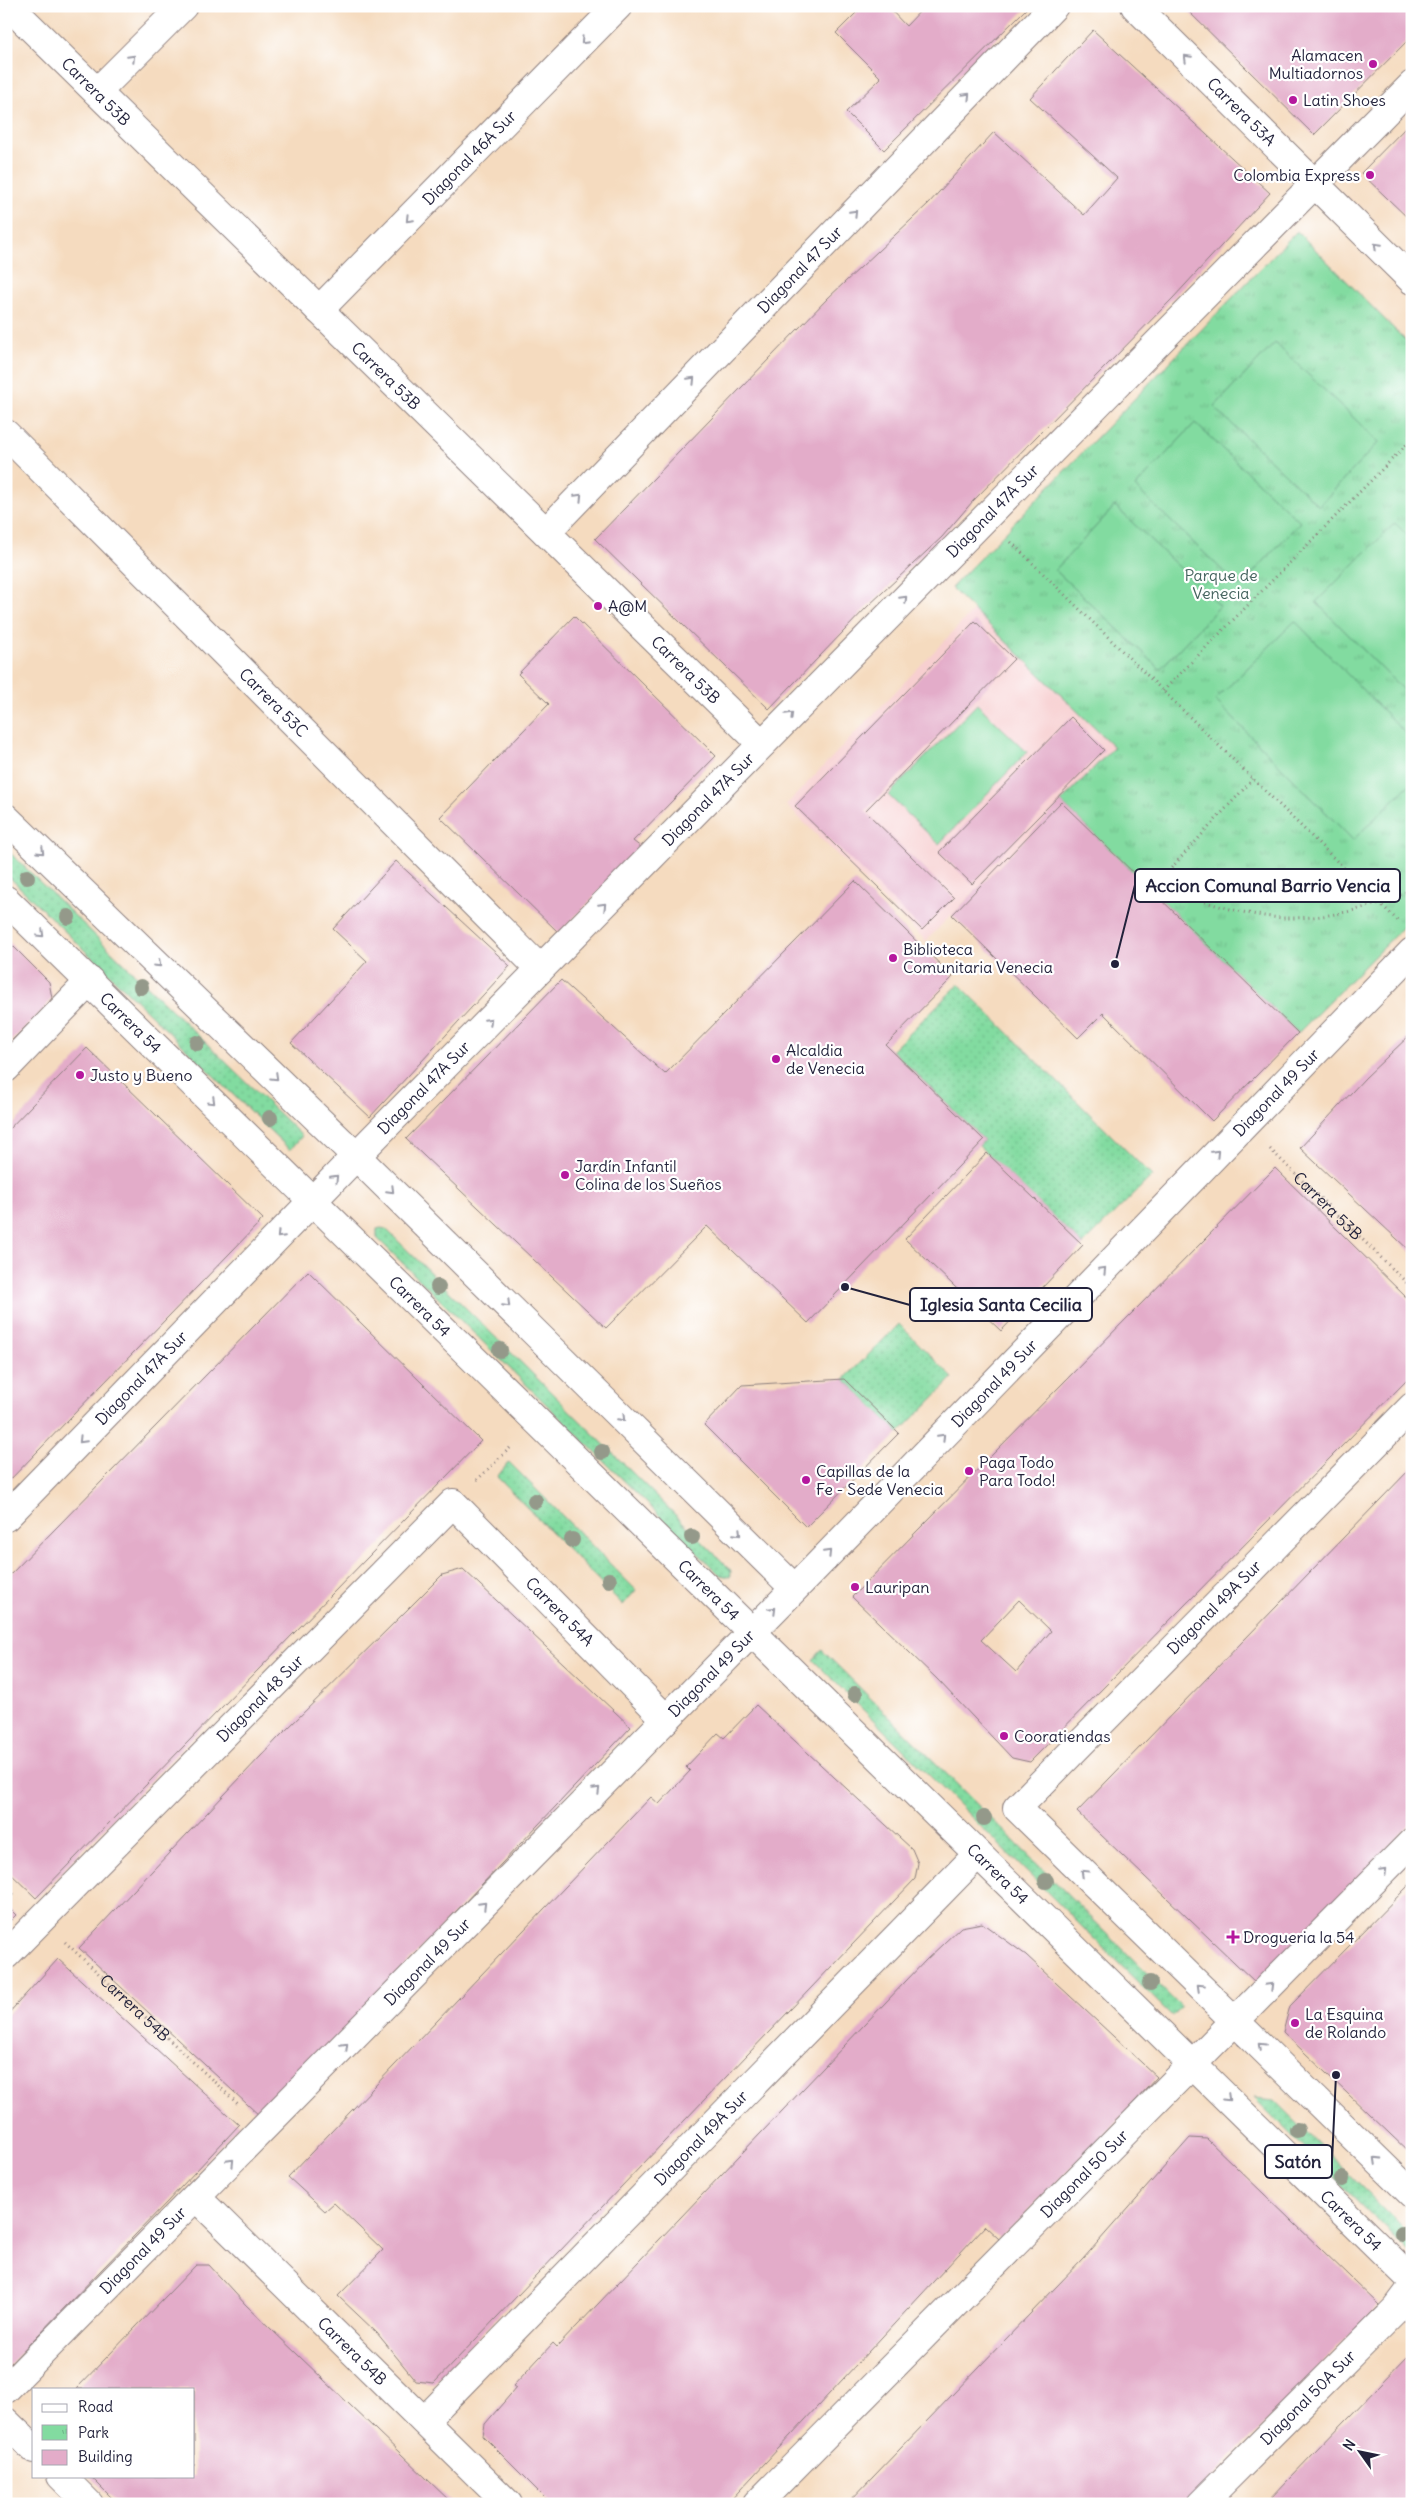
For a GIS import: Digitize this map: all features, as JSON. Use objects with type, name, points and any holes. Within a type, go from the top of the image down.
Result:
[{"type":"street","name":"Carrera 53B","points":[[9,6],[762,744]]},
{"type":"street","points":[[97,92],[183,6]]},
{"type":"street","name":"Diagonal 46A Sur","points":[[319,310],[618,6]]},
{"type":"street","name":"Diagonal 47 Sur","points":[[546,532],[1054,6]]},
{"type":"street","name":"Carrera 53A","points":[[1135,6],[1412,280]]},
{"type":"street","name":"Diagonal 47A Sur","points":[[6,1517],[356,1156],[1412,85]]},
{"type":"street","name":"Carrera 53C","points":[[6,434],[540,969]]},
{"type":"street","points":[[6,818],[356,1156],[794,1588]]},
{"type":"street","name":"Carrera 54","points":[[6,900],[314,1200],[751,1632],[1412,2280]]},
{"type":"street","name":"Diagonal 49 Sur","points":[[6,2389],[197,2198],[666,1719],[1412,952]]},
{"type":"street","points":[[6,1068],[90,981]]},
{"type":"street","name":"Diagonal 49A Sur","points":[[1235,2021],[1017,1808],[1412,1407]]},
{"type":"street","name":"Carrera 54A","points":[[453,1503],[666,1719]]},
{"type":"street","name":"Diagonal 48 Sur","points":[[6,1955],[453,1503]]},
{"type":"street","name":"Diagonal 50 Sur","points":[[757,2504],[1412,1842]]},
{"type":"street","name":"Diagonal 49A Sur","points":[[424,2421],[978,1854]]},
{"type":"street","points":[[1235,2021],[1412,2194]]},
{"type":"street","name":"Carrera 54B","points":[[197,2198],[508,2504]]},
{"type":"street","name":"Diagonal 50A Sur","points":[[1201,2504],[1397,2308],[1412,2288]]},
{"type":"street","points":[[6,2422],[32,2447]]},
{"type":"street","points":[[63,2478],[89,2504]]},
{"type":"path","points":[[1163,691],[1412,439]]},
{"type":"path","points":[[986,517],[1399,922]]},
{"type":"path","points":[[1151,890],[1253,779]]},
{"type":"path","points":[[1161,879],[1200,900],[1243,911],[1288,918],[1336,913],[1380,903],[1412,889]]},
{"type":"path","name":"Carrera 53B","points":[[1245,1124],[1412,1288]]},
{"type":"path","points":[[453,1503],[515,1443]]},
{"type":"path","name":"Carrera 54B","points":[[6,1888],[264,2128]]},
{"type":"shaded area","points":[[974,610],[1114,747],[926,941],[786,805]]},
{"type":"green space","name":"Parque de Venecia","points":[[1297,231],[1412,347],[1412,918],[1298,1033],[1061,802],[1114,747],[951,588]]},
{"type":"green space","points":[[1275,343],[1379,442],[1319,506],[1214,407]]},
{"type":"green space","points":[[1195,423],[1300,522],[1240,587],[1135,487]]},
{"type":"green space","points":[[1115,506],[1220,606],[1160,669],[1055,570]]},
{"type":"green space","points":[[1395,523],[1412,540],[1412,699],[1316,602]]},
{"type":"green space","points":[[1295,621],[1412,740],[1412,782],[1353,840],[1215,700]]},
{"type":"green space","points":[[977,704],[1027,752],[939,844],[888,795]]},
{"type":"green space","points":[[6,849],[302,1136],[290,1150],[6,874]]},
{"type":"green space","points":[[959,984],[1152,1176],[1083,1245],[979,1146],[984,1140],[892,1050]]},
{"type":"green space","points":[[377,1229],[386,1229],[728,1567],[731,1571],[730,1577],[720,1575],[377,1238]]},
{"type":"green space","points":[[899,1324],[953,1378],[899,1433],[844,1379]]},
{"type":"green space","points":[[509,1462],[636,1590],[623,1605],[497,1477]]},
{"type":"green space","points":[[822,1650],[1181,2007],[1172,2016],[813,1660]]},
{"type":"green space","points":[[1254,2098],[1274,2100],[1412,2237],[1412,2255]]},
{"type":"building","points":[[863,6],[887,6],[906,26],[925,6],[1029,6],[884,150],[846,112],[881,78],[836,33]]},
{"type":"building","points":[[1183,6],[1412,6],[1412,36],[1314,135]]},
{"type":"building","points":[[1093,30],[1270,193],[1173,298],[973,501],[942,537],[868,606],[769,709],[595,539],[828,298],[928,204],[994,132],[1084,215],[1117,178],[1030,98]]},
{"type":"building","points":[[1412,121],[1412,222],[1361,173]]},
{"type":"building","points":[[574,616],[716,756],[633,841],[642,848],[559,933],[440,817],[549,704],[518,674]]},
{"type":"building","points":[[975,621],[1014,659],[865,811],[954,898],[922,930],[795,806]]},
{"type":"building","points":[[1071,717],[1104,750],[972,884],[939,852]]},
{"type":"building","points":[[1061,802],[1298,1033],[1212,1121],[1103,1013],[1078,1038],[952,915]]},
{"type":"building","points":[[396,861],[510,966],[370,1117],[291,1043],[367,961],[333,929]]},
{"type":"building","points":[[855,881],[953,977],[886,1045],[984,1140],[808,1323],[707,1226],[606,1328],[406,1139],[561,980],[665,1074]]},
{"type":"building","points":[[6,939],[49,982],[52,998],[43,1010],[6,1046]]},
{"type":"building","points":[[1412,1033],[1412,1253],[1300,1148],[1365,1078]]},
{"type":"building","points":[[87,1048],[263,1219],[6,1484],[6,1132]]},
{"type":"building","points":[[987,1153],[1083,1245],[1001,1331],[905,1239]]},
{"type":"building","points":[[1275,1168],[1412,1303],[1412,1375],[1030,1762],[1012,1758],[937,1679],[852,1597]],"holes":[[[1019,1600],[1051,1631],[1016,1672],[981,1640]]]},
{"type":"building","points":[[308,1271],[481,1441],[36,1898],[6,1869],[6,1579]]},
{"type":"building","name":"Capillas de la Fe - Sede Venecia","points":[[844,1379],[899,1433],[806,1527],[704,1425],[742,1385]]},
{"type":"building","points":[[1412,1467],[1412,1822],[1256,1983],[1077,1812]]},
{"type":"building","points":[[463,1569],[631,1727],[261,2117],[79,1948],[279,1737],[442,1575]]},
{"type":"building","points":[[756,1705],[912,1849],[918,1863],[915,1879],[434,2383],[416,2381],[377,2333],[338,2296],[383,2250],[334,2203],[325,2211],[288,2177],[651,1797],[659,1804],[690,1771],[686,1767],[718,1733],[724,1738]]},
{"type":"building","points":[[1412,1882],[1412,2155],[1283,2032],[1290,2006]]},
{"type":"building","points":[[6,1905],[16,1915],[6,1925]]},
{"type":"building","points":[[982,1923],[1026,1955],[1157,2077],[1107,2132],[999,2239],[985,2226],[727,2504],[551,2504],[483,2436],[485,2424],[516,2388],[513,2386],[553,2343],[557,2347],[926,1960],[961,1927]]},
{"type":"building","points":[[58,1959],[239,2125],[6,2368],[6,2016]]},
{"type":"building","points":[[1190,2138],[1207,2139],[1379,2305],[1186,2504],[847,2504],[1083,2259]]},
{"type":"building","points":[[196,2265],[209,2265],[246,2305],[453,2504],[118,2504],[92,2478],[195,2478],[195,2388],[77,2388]]},
{"type":"building","points":[[1412,2352],[1412,2504],[1265,2504],[1314,2453]]},
{"type":"place","name":"Alamacen Multiadornos","points":[[1373,64]]},
{"type":"place","name":"Latin Shoes","points":[[1293,100]]},
{"type":"place","name":"Colombia Express","points":[[1370,175]]},
{"type":"place","name":"A@M","points":[[598,606]]},
{"type":"place","name":"Biblioteca Comunitaria Venecia","points":[[893,958]]},
{"type":"place","name":"Accion Comunal Barrio Vencia","points":[[1115,964]]},
{"type":"place","name":"Alcaldia de Venecia","points":[[776,1059]]},
{"type":"place","name":"Justo y Bueno","points":[[80,1075]]},
{"type":"place","name":"Jardín Infantil Colina de los Sueños","points":[[565,1175]]},
{"type":"place","name":"Iglesia Santa Cecilia","points":[[845,1287]]},
{"type":"place","name":"Paga Todo Para Todo!","points":[[969,1471]]},
{"type":"place","name":"Capillas de la Fe - Sede Venecia","points":[[806,1480]]},
{"type":"place","name":"Lauripan","points":[[855,1587]]},
{"type":"place","name":"Cooratiendas","points":[[1004,1736]]},
{"type":"place","name":"Drogueria la 54","points":[[1233,1937]]},
{"type":"place","name":"La Esquina de Rolando","points":[[1295,2023]]},
{"type":"place","name":"Satón","points":[[1336,2075]]}]
